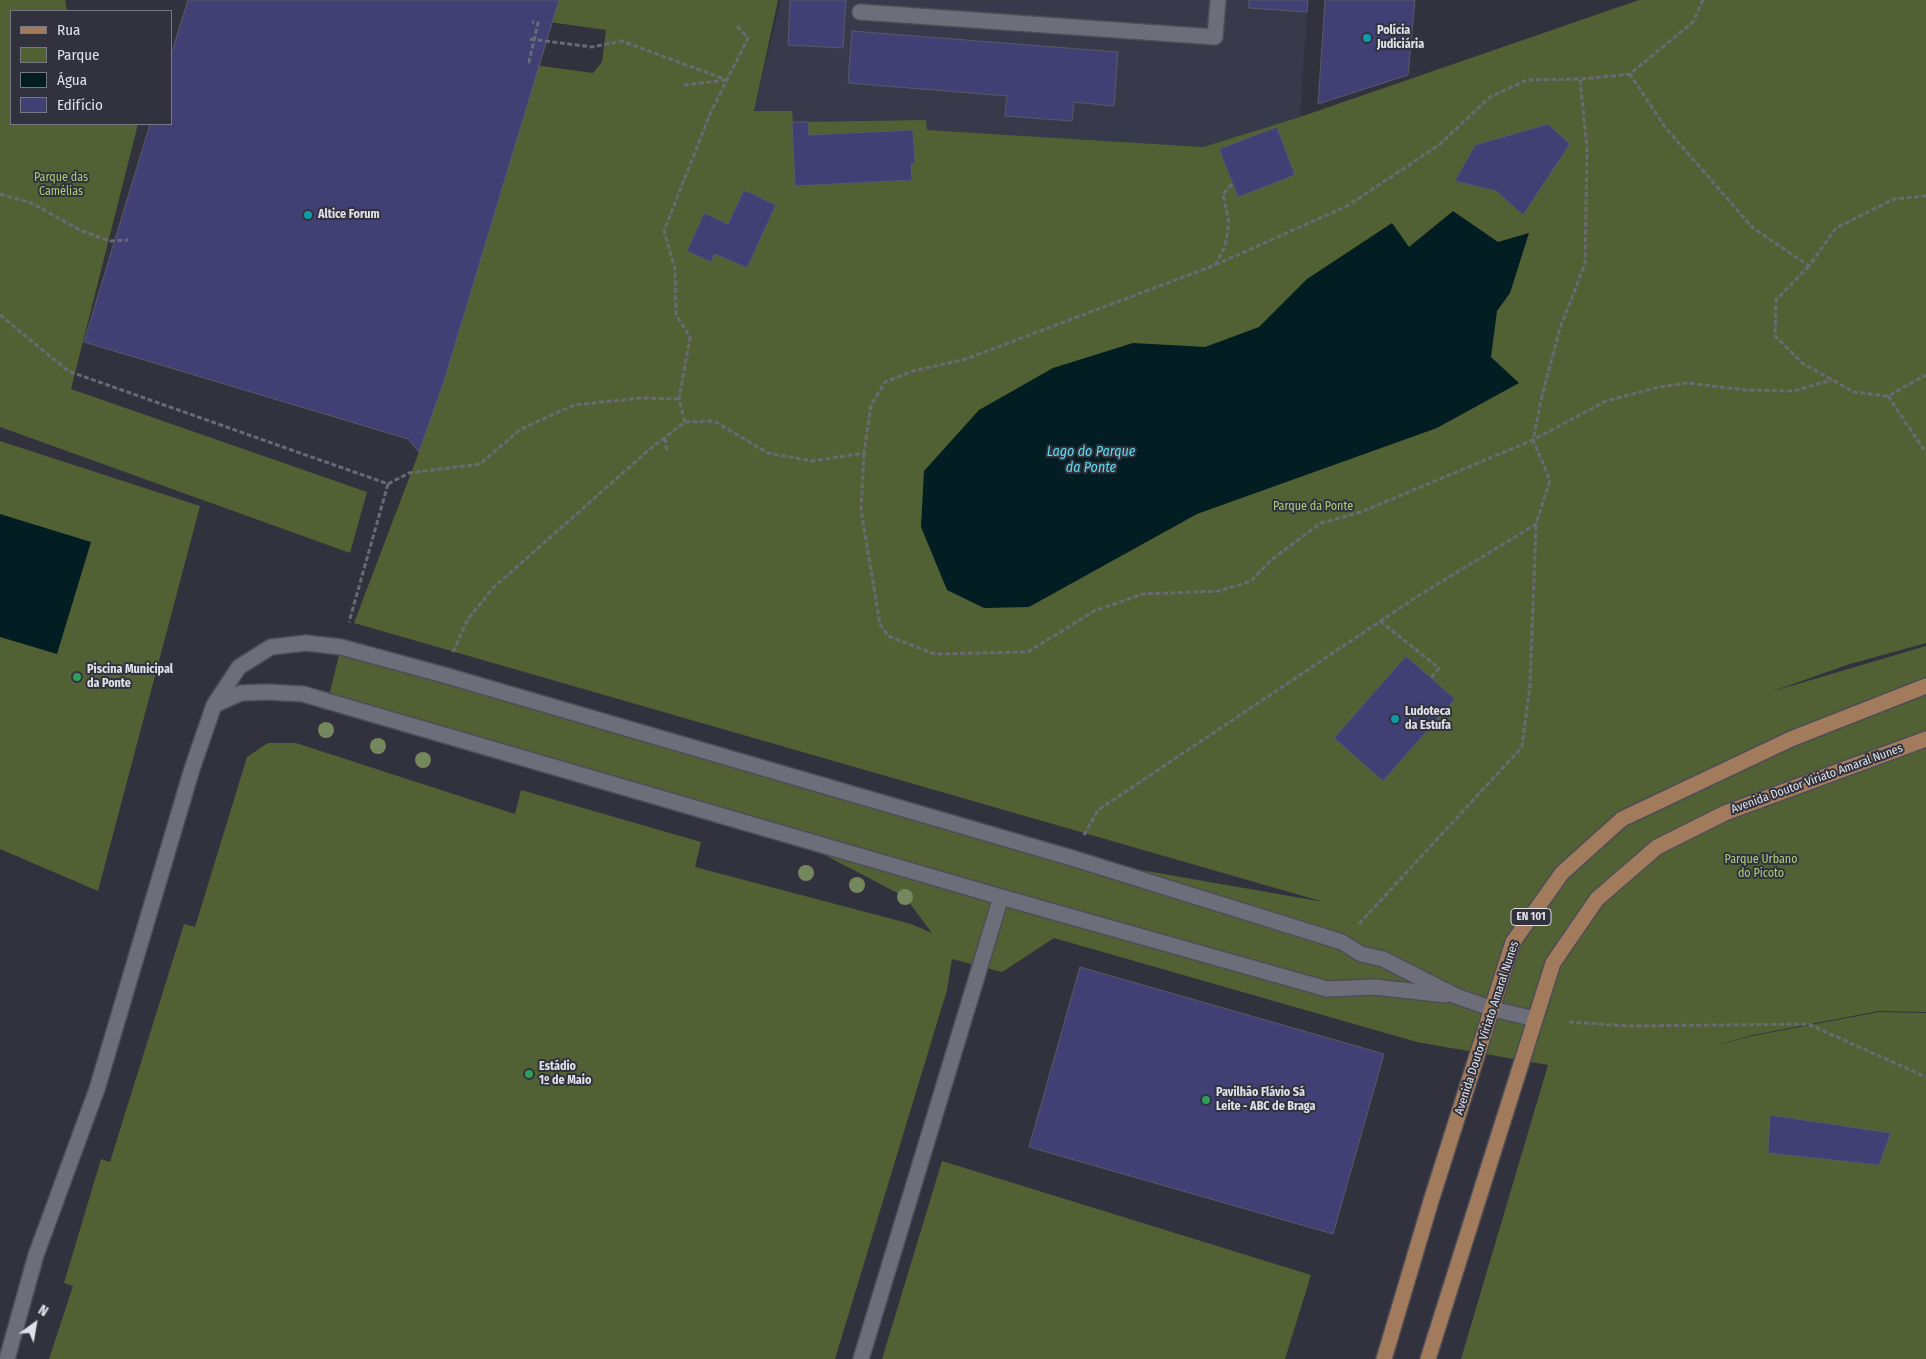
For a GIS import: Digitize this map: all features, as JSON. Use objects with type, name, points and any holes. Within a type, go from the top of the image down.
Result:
[{"type":"main road","name":"Avenida Doutor Viriato Amaral Nunes","points":[[1384,1359],[1431,1201],[1514,942],[1562,874],[1622,819],[1791,739],[1926,686]]},
{"type":"main road","name":"Avenida Doutor Viriato Amaral Nunes","points":[[1428,1359],[1553,963],[1597,899],[1657,847],[1725,813],[1926,740]]},
{"type":"lane","points":[[860,12],[1215,37],[1218,0]]},
{"type":"lane","points":[[7,1359],[36,1255],[97,1089],[192,769],[214,705],[239,667],[271,646],[306,643],[341,647],[444,675],[1072,858],[1342,942],[1361,954],[1383,959],[1456,996],[1493,1009],[1535,1019]]},
{"type":"lane","points":[[214,705],[241,693],[303,694],[1001,897],[1327,989],[1374,987],[1456,996]]},
{"type":"lane","points":[[861,1359],[1001,897]]},
{"type":"path","points":[[1703,0],[1693,22],[1630,74],[1580,79],[1527,80],[1490,97],[1439,145],[1347,206],[1215,265],[966,359],[913,371],[885,382],[871,405],[864,453],[861,510],[880,624],[888,636],[935,654],[1028,652],[1094,611],[1143,594],[1219,591],[1251,581],[1271,560],[1321,522],[1361,512],[1533,440],[1606,402],[1659,387],[1688,383],[1745,390],[1792,390],[1832,380]]},
{"type":"path","points":[[528,62],[530,62],[534,30],[538,23],[532,22]]},
{"type":"path","points":[[686,422],[679,399],[690,336],[676,315],[675,269],[664,231],[710,114],[748,38],[737,26]]},
{"type":"path","points":[[532,40],[592,47],[622,41],[727,80]]},
{"type":"path","points":[[1630,74],[1665,127],[1752,228],[1808,266]]},
{"type":"path","points":[[1342,942],[1522,747],[1530,685],[1536,524],[1550,480],[1533,440],[1542,396],[1560,328],[1585,264],[1587,148],[1580,79]]},
{"type":"path","points":[[684,85],[727,80]]},
{"type":"path","points":[[1215,265],[1225,247],[1229,222],[1223,194],[1233,183]]},
{"type":"path","points":[[0,194],[31,203],[82,231],[110,241],[128,240]]},
{"type":"path","points":[[1926,196],[1894,199],[1836,228],[1808,266],[1776,300],[1776,336],[1802,364],[1854,392],[1888,396],[1926,375]]},
{"type":"path","points":[[0,315],[68,371],[388,484]]},
{"type":"path","points":[[1888,396],[1926,453]]},
{"type":"path","points":[[341,647],[388,484],[409,473],[480,464],[520,429],[574,405],[640,398],[679,399]]},
{"type":"path","points":[[444,675],[468,619],[493,588],[665,438],[686,422],[714,422],[768,452],[812,461],[864,453]]},
{"type":"path","points":[[665,438],[666,452]]},
{"type":"path","points":[[1072,858],[1098,810],[1418,596],[1536,524]]},
{"type":"path","points":[[1380,621],[1439,668],[1431,678]]},
{"type":"path","points":[[1569,1022],[1630,1026],[1808,1024],[1926,1077]]},
{"type":"shaded area","points":[[781,0],[1308,0],[1300,117],[1203,147],[926,130],[925,120],[792,122],[792,111],[754,111]]},
{"type":"green space","name":"Parque das Camélias","points":[[0,0],[65,0],[67,10],[10,10],[10,125],[138,125],[71,389],[367,492],[350,553],[0,427]]},
{"type":"green space","points":[[549,0],[778,0],[754,111],[792,111],[793,122],[926,120],[927,130],[1203,147],[1300,117],[1639,0],[1926,0],[1926,643],[1850,664],[1770,692],[1926,646],[1926,1012],[1879,1011],[1753,1035],[1706,1048],[1752,1036],[1879,1012],[1926,1013],[1926,1359],[1461,1359],[1548,1065],[1417,1042],[1054,938],[1002,972],[952,959],[947,990],[835,1359],[49,1359],[73,1286],[64,1283],[101,1159],[110,1162],[184,924],[195,927],[247,757],[268,743],[296,743],[515,814],[521,790],[701,842],[695,867],[911,924],[932,933],[905,897],[781,832],[328,700],[341,647],[1072,858],[1324,902],[354,623],[419,452],[527,64],[593,73],[602,62],[606,30],[542,21]]},
{"type":"green space","name":"Piscina Municipal da Ponte","points":[[0,441],[200,506],[98,891],[0,849]]},
{"type":"green space","points":[[942,1161],[1311,1275],[1285,1359],[882,1359]]},
{"type":"water","name":"Lago do Parque da Ponte","points":[[1453,211],[1498,242],[1529,233],[1510,293],[1497,311],[1491,357],[1519,383],[1437,428],[1197,514],[1029,607],[984,608],[947,590],[921,527],[924,471],[979,410],[1053,368],[1133,343],[1205,347],[1259,327],[1307,279],[1392,223],[1409,247]]},
{"type":"water","points":[[0,514],[91,542],[57,654],[0,637]]},
{"type":"building","name":"Altice Forum","points":[[188,0],[559,0],[444,381],[419,452],[408,439],[84,342],[150,125],[172,125],[172,52]]},
{"type":"building","points":[[790,0],[846,0],[843,48],[788,45]]},
{"type":"building","points":[[1249,0],[1308,0],[1307,12],[1249,8]]},
{"type":"building","name":"Polícia Judiciária","points":[[1325,0],[1415,0],[1408,75],[1318,104]]},
{"type":"building","points":[[852,31],[1118,52],[1114,106],[1074,102],[1072,121],[1005,116],[1007,96],[848,83]]},
{"type":"building","points":[[792,122],[808,122],[809,135],[913,130],[915,163],[911,164],[912,180],[795,186]]},
{"type":"building","points":[[1548,124],[1570,144],[1523,215],[1496,191],[1455,181],[1475,145]]},
{"type":"building","points":[[1277,127],[1295,175],[1238,197],[1219,149]]},
{"type":"building","points":[[744,190],[776,205],[747,268],[715,254],[711,262],[687,251],[704,213],[728,224]]},
{"type":"building","name":"Ludoteca da Estufa","points":[[1406,656],[1455,699],[1383,781],[1334,738]]},
{"type":"building","name":"Pavilhão Flávio Sá Leite - ABC de Braga","points":[[1080,967],[1384,1054],[1333,1234],[1029,1147]]},
{"type":"building","points":[[1770,1115],[1891,1133],[1879,1165],[1768,1153]]},
{"type":"place","name":"Polícia Judiciária","points":[[1367,38]]},
{"type":"place","name":"Altice Forum","points":[[308,215]]},
{"type":"place","name":"Piscina Municipal da Ponte","points":[[77,677]]},
{"type":"place","name":"Ludoteca da Estufa","points":[[1395,719]]},
{"type":"place","name":"Estádio 1º de Maio","points":[[529,1074]]},
{"type":"place","name":"Pavilhão Flávio Sá Leite - ABC de Braga","points":[[1206,1100]]},
{"type":"park label","name":"Parque da Ponte","points":[[1313,507]]},
{"type":"park label","name":"Parque Urbano do Picoto","points":[[1761,867]]}]
